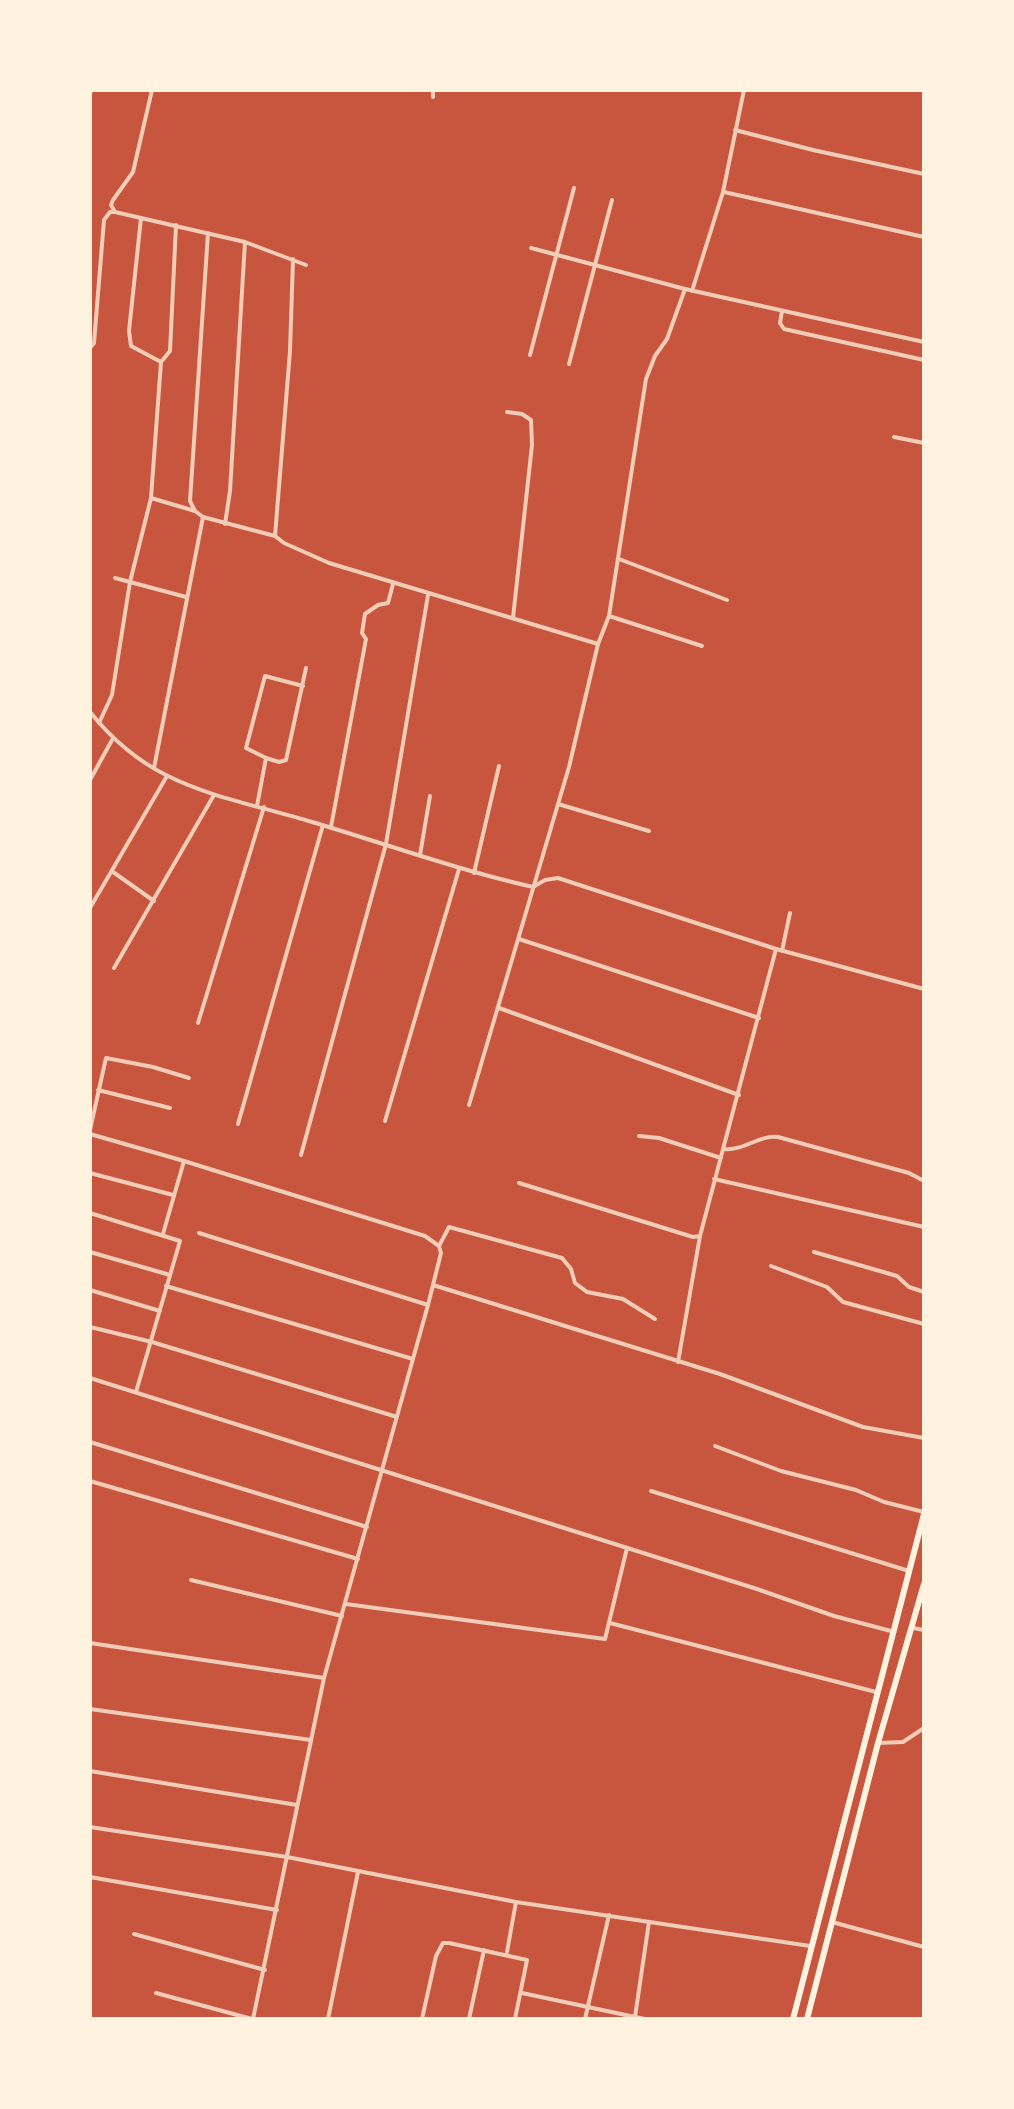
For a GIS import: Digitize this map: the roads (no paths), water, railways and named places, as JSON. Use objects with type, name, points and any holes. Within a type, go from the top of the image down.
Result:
[{"type":"highway","points":[[793,2019],[924,1513]]},
{"type":"highway","points":[[807,2019],[878,1743],[924,1584]]},
{"type":"highway","points":[[804,1979],[816,1983]]},
{"type":"street","points":[[115,212],[111,206],[133,172],[152,90]]},
{"type":"street","points":[[469,1105],[609,616],[646,380],[688,290],[722,192],[744,90]]},
{"type":"street","points":[[736,130],[924,174]]},
{"type":"street","points":[[530,355],[574,188]]},
{"type":"street","points":[[722,192],[924,237]]},
{"type":"street","points":[[568,364],[612,200]]},
{"type":"street","points":[[90,348],[94,342],[102,227],[107,216],[115,212],[245,242],[306,265]]},
{"type":"street","points":[[141,218],[129,331],[131,346],[161,362]]},
{"type":"street","points":[[99,723],[112,695],[130,582],[152,498],[161,362],[170,352],[176,226]]},
{"type":"street","points":[[208,232],[190,501],[196,511],[225,524],[275,536],[284,544],[329,563],[598,644]]},
{"type":"street","points":[[225,524],[245,242]]},
{"type":"street","points":[[530,248],[688,290],[924,342]]},
{"type":"street","points":[[275,536],[290,352],[293,258]]},
{"type":"street","points":[[782,311],[780,323],[784,328],[924,360]]},
{"type":"street","points":[[507,412],[531,420],[532,445],[513,618]]},
{"type":"street","points":[[894,437],[924,444]]},
{"type":"street","points":[[152,498],[196,511]]},
{"type":"street","points":[[154,768],[203,517]]},
{"type":"street","points":[[618,559],[727,600]]},
{"type":"street","points":[[115,578],[186,597]]},
{"type":"street","points":[[331,827],[366,639],[362,633],[365,614],[378,604],[388,603],[394,583]]},
{"type":"street","points":[[301,1155],[386,844],[428,593]]},
{"type":"street","points":[[609,616],[702,646]]},
{"type":"street","points":[[303,686],[266,676],[248,752],[279,762],[286,760],[303,686],[306,668]]},
{"type":"street","points":[[90,712],[112,740],[154,768],[214,794],[420,854],[474,874],[533,888],[558,878],[779,950],[924,990]]},
{"type":"street","points":[[90,780],[112,740]]},
{"type":"street","points":[[198,1023],[260,807],[266,758]]},
{"type":"street","points":[[474,874],[499,766]]},
{"type":"street","points":[[90,908],[167,776]]},
{"type":"street","points":[[114,968],[214,794]]},
{"type":"street","points":[[420,854],[430,796]]},
{"type":"street","points":[[558,804],[649,831]]},
{"type":"street","points":[[238,1124],[323,825]]},
{"type":"street","points":[[385,1120],[459,868]]},
{"type":"street","points":[[112,871],[154,901]]},
{"type":"street","points":[[678,1362],[714,1179],[790,913]]},
{"type":"street","points":[[518,938],[759,1018]]},
{"type":"street","points":[[499,1008],[740,1096]]},
{"type":"street","points":[[156,1992],[252,2019],[324,1678],[441,1254],[439,1246],[425,1236],[90,1132],[104,1060],[110,1058],[189,1078]]},
{"type":"street","points":[[98,1090],[170,1108]]},
{"type":"street","points":[[639,1136],[659,1138],[721,1158]]},
{"type":"street","points":[[724,1149],[778,1137],[908,1173],[924,1181]]},
{"type":"street","points":[[163,1234],[184,1162]]},
{"type":"street","points":[[90,1173],[173,1194]]},
{"type":"street","points":[[714,1179],[924,1227]]},
{"type":"street","points":[[520,1184],[623,1217],[700,1236]]},
{"type":"street","points":[[90,1212],[180,1241],[136,1392]]},
{"type":"street","points":[[439,1246],[452,1226],[562,1258],[572,1269],[575,1283],[587,1292],[624,1300],[655,1319]]},
{"type":"street","points":[[199,1233],[428,1305]]},
{"type":"street","points":[[90,1252],[170,1276]]},
{"type":"street","points":[[814,1252],[897,1276],[909,1288],[924,1292]]},
{"type":"street","points":[[770,1266],[827,1287],[844,1302],[924,1324]]},
{"type":"street","points":[[432,1284],[745,1382],[850,1422],[924,1438]]},
{"type":"street","points":[[166,1286],[413,1359]]},
{"type":"street","points":[[90,1290],[160,1311]]},
{"type":"street","points":[[90,1327],[152,1342],[397,1417]]},
{"type":"street","points":[[90,1378],[834,1616],[892,1631]]},
{"type":"street","points":[[90,1442],[366,1527]]},
{"type":"street","points":[[715,1446],[780,1471],[856,1490],[924,1513]]},
{"type":"street","points":[[90,1481],[358,1558]]},
{"type":"street","points":[[650,1491],[909,1570]]},
{"type":"street","points":[[345,1604],[605,1639],[627,1548]]},
{"type":"street","points":[[191,1580],[342,1616]]},
{"type":"street","points":[[610,1623],[876,1692]]},
{"type":"street","points":[[914,1628],[924,1630]]},
{"type":"street","points":[[90,1643],[324,1678]]},
{"type":"street","points":[[90,1709],[311,1740]]},
{"type":"street","points":[[878,1743],[906,1742],[924,1728]]},
{"type":"street","points":[[90,1771],[297,1805]]},
{"type":"street","points":[[90,1827],[288,1857],[516,1902],[813,1947]]},
{"type":"street","points":[[328,2019],[358,1872]]},
{"type":"street","points":[[90,1877],[277,1910]]},
{"type":"street","points":[[507,1954],[516,1902]]},
{"type":"street","points":[[586,2019],[609,1915]]},
{"type":"street","points":[[635,2018],[649,1922]]},
{"type":"street","points":[[832,1922],[924,1946]]},
{"type":"street","points":[[134,1934],[265,1970]]},
{"type":"street","points":[[422,2019],[442,1943],[526,1960],[515,2019]]},
{"type":"street","points":[[469,2019],[484,1950]]},
{"type":"street","points":[[521,1992],[646,2019]]},
{"type":"street","points":[[677,2019],[689,2019]]}]
